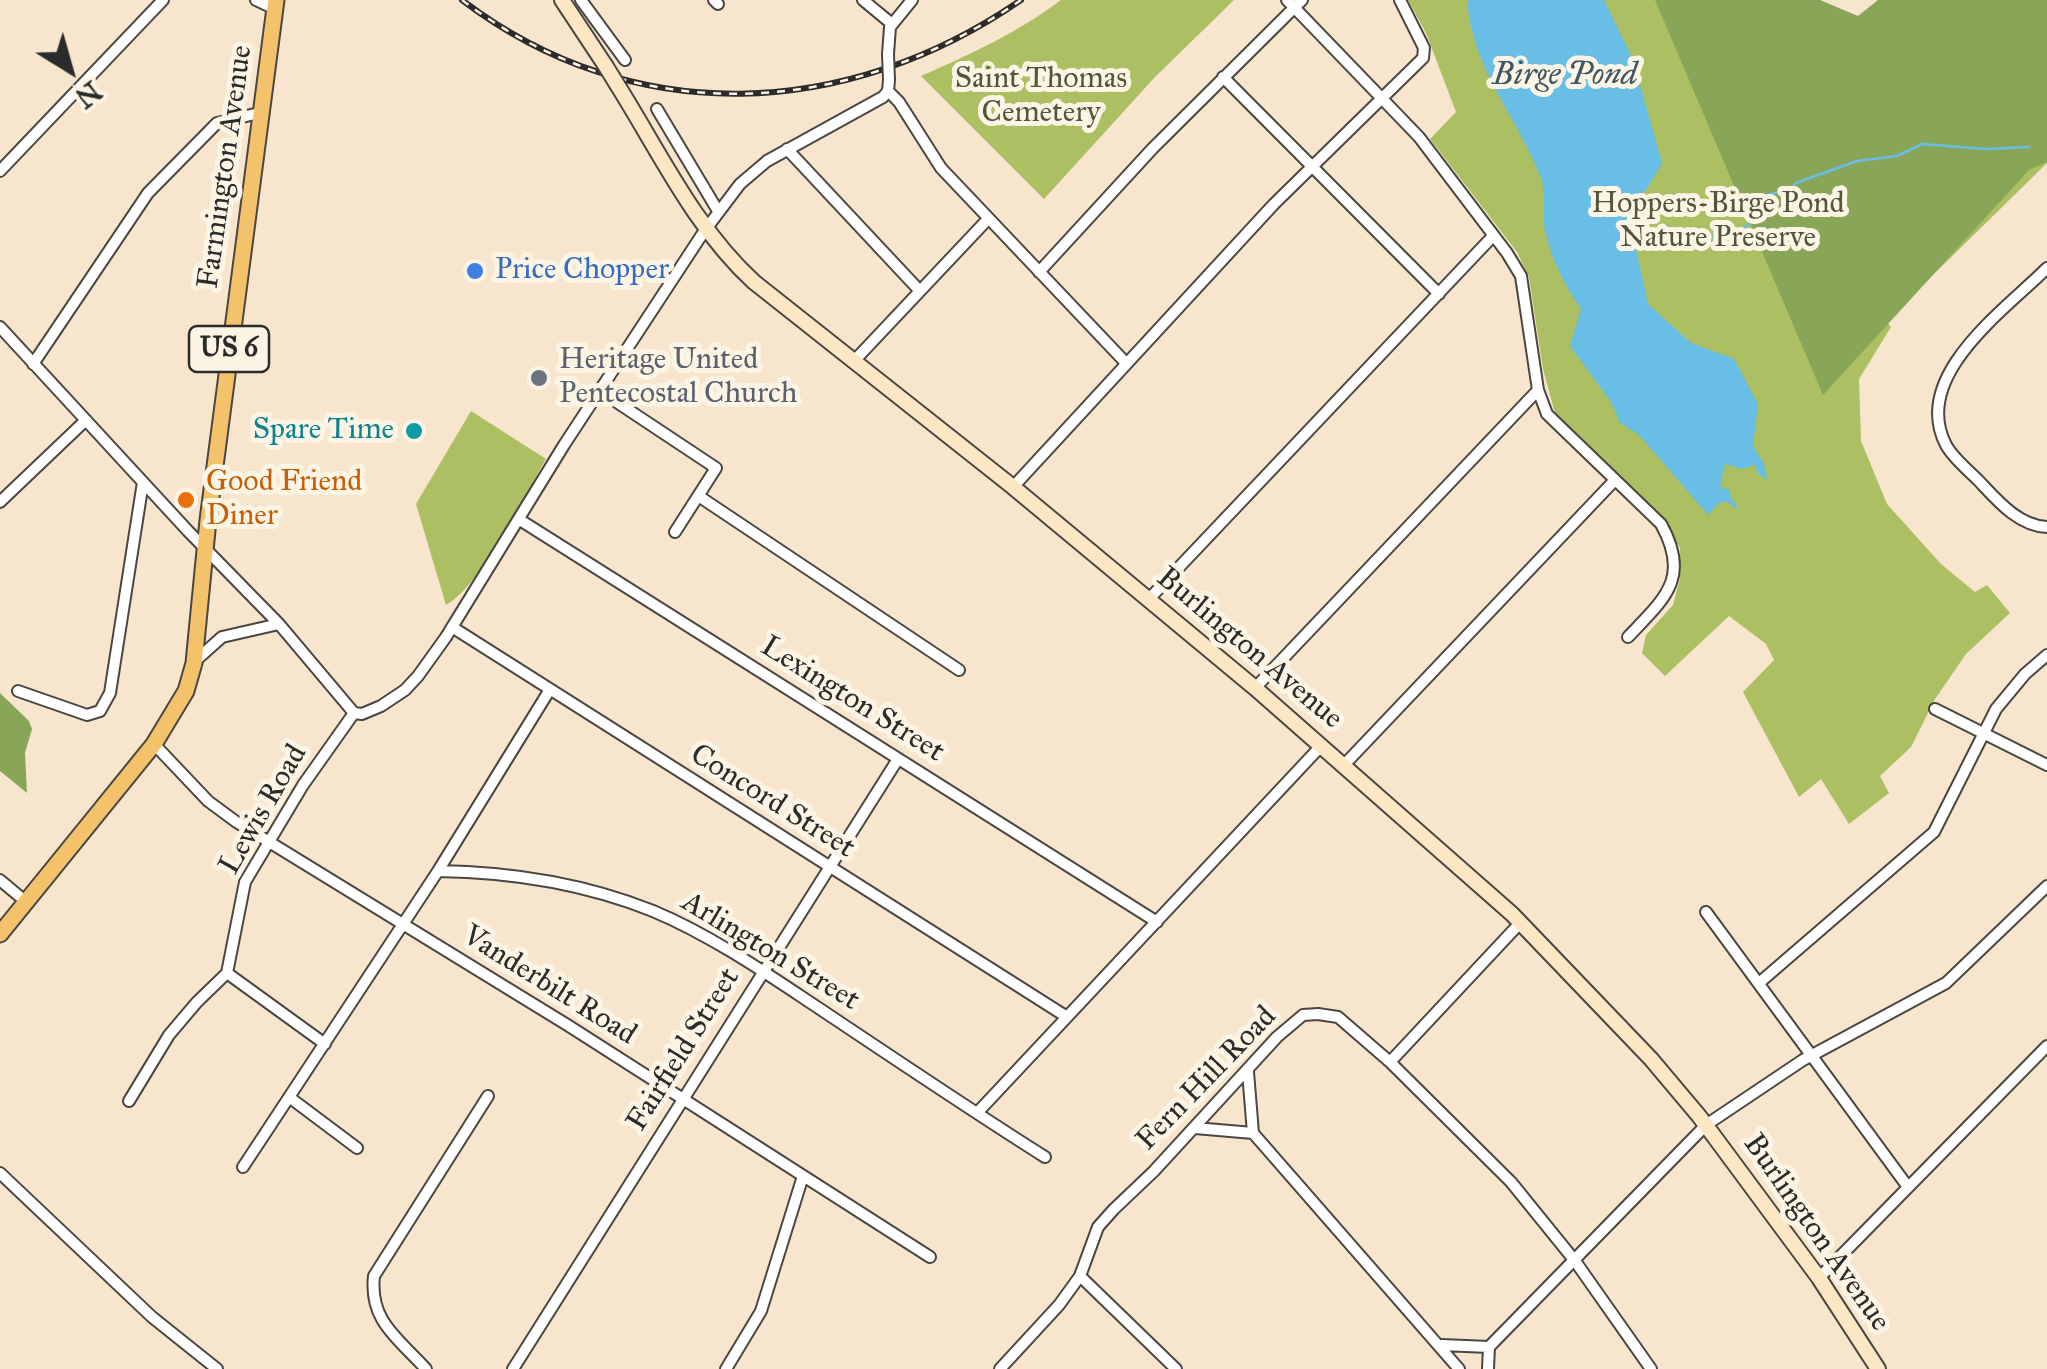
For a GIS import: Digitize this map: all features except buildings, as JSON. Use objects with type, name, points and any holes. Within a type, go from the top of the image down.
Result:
[{"type":"highway","name":"Farmington Avenue","points":[[0,934],[154,744],[183,697],[194,663],[259,113],[276,4]]},
{"type":"main road","name":"Burlington Avenue","points":[[562,0],[706,228],[754,282],[1013,488],[1255,688],[1520,922],[1651,1059],[1706,1125],[1818,1278],[1878,1369]]},
{"type":"street","points":[[0,171],[164,0]]},
{"type":"street","points":[[256,0],[276,4]]},
{"type":"street","points":[[582,0],[625,60]]},
{"type":"street","points":[[863,0],[892,24]]},
{"type":"street","points":[[912,0],[892,24],[888,85],[933,158],[1126,363]]},
{"type":"street","points":[[1013,488],[1311,167],[1423,58],[1424,48],[1400,0]]},
{"type":"street","points":[[1039,272],[1294,2],[1419,137],[1521,276],[1538,390],[1546,414],[1661,524],[1671,542],[1675,563],[1672,586],[1628,637]]},
{"type":"street","points":[[1223,77],[1439,294]]},
{"type":"street","points":[[0,327],[279,624],[354,713],[362,714],[405,690],[452,627],[718,211],[752,172],[888,85]]},
{"type":"street","points":[[657,109],[718,211]]},
{"type":"street","points":[[34,364],[148,193],[217,123],[259,113]]},
{"type":"street","points":[[787,149],[919,290]]},
{"type":"street","points":[[854,361],[988,219]]},
{"type":"street","points":[[1148,600],[1493,236]]},
{"type":"street","points":[[2047,268],[1951,366],[1941,388],[1939,411],[1946,445],[1959,461],[2018,517],[2047,527]]},
{"type":"street","points":[[600,390],[716,468],[675,532]]},
{"type":"street","points":[[1255,688],[1538,390]]},
{"type":"street","points":[[0,502],[86,420]]},
{"type":"street","points":[[1344,765],[1614,480]]},
{"type":"street","points":[[18,690],[82,714],[100,710],[110,693],[142,482]]},
{"type":"street","points":[[700,496],[960,670]]},
{"type":"street","name":"Lexington Street","points":[[520,520],[1157,922]]},
{"type":"street","points":[[194,663],[222,637],[279,624]]},
{"type":"street","name":"Concord Street","points":[[452,627],[1067,1017]]},
{"type":"street","points":[[1759,983],[1934,832],[1982,733],[2006,695],[2047,655]]},
{"type":"street","points":[[243,1167],[438,871],[550,691]]},
{"type":"street","points":[[1935,709],[2047,765]]},
{"type":"street","name":"Lewis Road","points":[[228,973],[244,882],[354,713]]},
{"type":"street","name":"Vanderbilt Road","points":[[154,744],[212,804],[930,1257]]},
{"type":"street","points":[[976,1113],[1321,746]]},
{"type":"street","name":"Fairfield Street","points":[[513,1369],[898,759]]},
{"type":"street","name":"Arlington Street","points":[[438,871],[502,872],[570,884],[650,910],[762,971],[1045,1156]]},
{"type":"street","points":[[0,880],[24,901]]},
{"type":"street","points":[[1488,1369],[1490,1347],[1706,1125],[1811,1056],[1946,983],[2047,886]]},
{"type":"street","points":[[1706,912],[1908,1187]]},
{"type":"street","points":[[1390,1062],[1520,922]]},
{"type":"street","points":[[129,1101],[169,1036],[228,973],[325,1044]]},
{"type":"street","name":"Fern Hill Road","points":[[1000,1369],[1080,1276],[1098,1228],[1293,1024],[1303,1016],[1318,1014],[1338,1016],[1511,1182],[1576,1261],[1652,1369]]},
{"type":"street","points":[[1818,1278],[2047,1046]]},
{"type":"street","points":[[1248,1072],[1253,1134],[1442,1345],[1459,1369]]},
{"type":"street","points":[[426,1369],[376,1313],[372,1296],[374,1276],[488,1096]]},
{"type":"street","points":[[289,1098],[358,1148]]},
{"type":"street","points":[[1195,1128],[1253,1134]]},
{"type":"street","points":[[0,1173],[152,1317],[217,1369]]},
{"type":"street","points":[[726,1369],[761,1311],[803,1176]]},
{"type":"street","points":[[1080,1276],[1176,1369]]},
{"type":"street","points":[[1442,1345],[1490,1347]]},
{"type":"green space","name":"Saint Thomas Cemetery","points":[[1061,0],[1234,0],[1155,77],[1044,199],[921,76],[1011,33]]},
{"type":"green space","name":"Hoppers-Birge Pond Nature Preserve","points":[[1408,0],[1789,0],[1846,75],[2047,0],[2047,163],[1886,321],[1891,327],[1859,379],[1861,441],[1887,504],[1941,564],[1975,592],[1987,585],[2010,613],[1966,654],[1935,699],[1911,747],[1880,776],[1889,793],[1849,824],[1821,779],[1799,797],[1743,692],[1774,660],[1766,644],[1729,616],[1665,676],[1642,653],[1646,635],[1673,605],[1680,579],[1680,548],[1642,498],[1556,417],[1543,369],[1529,277],[1517,252],[1430,139],[1456,112],[1426,33]]},
{"type":"green space","points":[[1655,0],[1820,0],[1858,16],[1878,0],[2047,0],[2047,162],[2029,170],[1823,395]]},
{"type":"green space","points":[[471,411],[546,459],[487,560],[473,580],[446,605],[416,504]]},
{"type":"green space","points":[[0,693],[29,721],[32,729],[25,753],[27,793],[0,771]]},
{"type":"water","name":"Birge Pond","points":[[1467,0],[1604,0],[1633,60],[1662,163],[1646,190],[1627,207],[1648,304],[1691,343],[1734,359],[1758,404],[1753,446],[1764,464],[1767,480],[1754,465],[1742,469],[1725,464],[1720,486],[1731,491],[1736,509],[1728,502],[1720,502],[1708,515],[1639,435],[1620,423],[1611,402],[1570,346],[1581,309],[1554,259],[1544,225],[1541,178],[1486,71],[1477,49]]},
{"type":"waterway","points":[[1632,233],[1668,227],[1674,239],[1692,249],[1710,237],[1737,231],[1760,218],[1766,202],[1761,196],[1790,190],[1796,183],[1857,161],[1897,156],[1922,144],[1986,149],[2029,147]]},
{"type":"railway","points":[[462,0],[528,42],[597,72],[668,89],[740,94],[813,87],[884,69],[954,40],[1021,0]]},
{"type":"place","name":"Price Chopper","points":[[475,271]]},
{"type":"place","name":"Heritage United Pentecostal Church","points":[[539,378]]},
{"type":"place","name":"Spare Time","points":[[414,431]]},
{"type":"place","name":"Good Friend Diner","points":[[186,500]]}]
